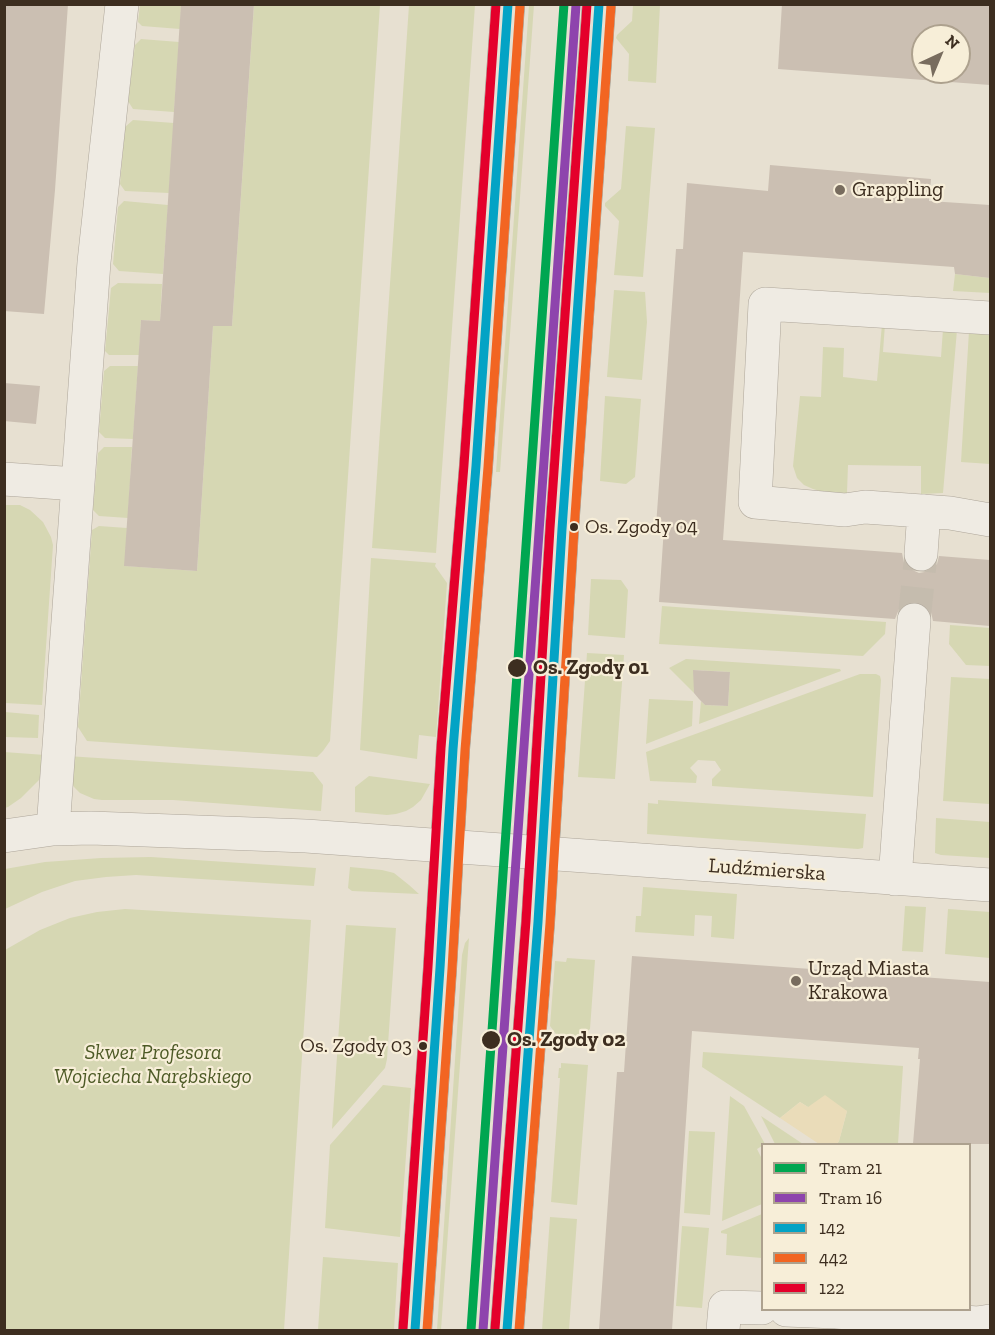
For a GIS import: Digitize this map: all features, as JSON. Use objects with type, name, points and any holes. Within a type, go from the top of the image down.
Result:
[{"type":"main road","points":[[416,1330],[453,749],[476,466],[508,4]]},
{"type":"main road","points":[[507,1330],[543,853],[562,529],[599,4]]},
{"type":"street","points":[[53,830],[94,262],[122,4]]},
{"type":"street","points":[[990,318],[765,304],[755,502],[844,510],[865,507],[924,511],[990,520]]},
{"type":"street","points":[[4,479],[77,484]]},
{"type":"street","points":[[921,554],[924,511]]},
{"type":"street","points":[[895,879],[914,620]]},
{"type":"street","name":"Ludźmierska","points":[[4,836],[91,828],[306,836],[990,885]]},
{"type":"street","points":[[723,1330],[725,1307],[761,1308]]},
{"type":"street","points":[[803,1311],[977,1323],[990,1321]]},
{"type":"green space","points":[[574,4],[579,5],[526,755],[520,765]]},
{"type":"green space","points":[[140,5],[181,5],[180,29],[142,26],[138,22]]},
{"type":"green space","points":[[254,5],[380,5],[330,741],[317,757],[87,741],[78,727],[92,530],[99,526],[127,528],[125,566],[197,571],[213,326],[232,326]]},
{"type":"green space","points":[[409,5],[475,5],[436,553],[372,548]]},
{"type":"green space","points":[[529,5],[534,5],[500,472],[496,472]]},
{"type":"green space","points":[[633,5],[660,5],[656,83],[628,81],[629,54],[616,38],[632,21]]},
{"type":"green space","points":[[141,39],[179,42],[174,112],[133,109],[128,101],[135,45]]},
{"type":"green space","points":[[133,120],[174,123],[169,193],[125,191],[120,184],[125,127]]},
{"type":"green space","points":[[626,126],[655,128],[643,277],[614,275],[619,221],[605,206],[605,203],[621,189]]},
{"type":"green space","points":[[124,201],[168,205],[163,274],[119,271],[113,264],[118,207]]},
{"type":"green space","points":[[955,274],[990,278],[990,293],[953,291]]},
{"type":"green space","points":[[118,283],[162,284],[160,321],[141,320],[139,355],[109,355],[105,351],[111,288]]},
{"type":"green space","points":[[614,290],[645,292],[647,322],[642,380],[607,377]]},
{"type":"green space","points":[[882,324],[885,324],[883,352],[941,357],[943,329],[957,330],[943,493],[921,494],[921,466],[848,465],[847,493],[823,492],[813,489],[804,485],[797,478],[793,466],[800,396],[821,397],[823,347],[844,348],[843,377],[877,381]]},
{"type":"green space","points":[[969,331],[990,332],[990,464],[961,462]]},
{"type":"green space","points":[[110,366],[138,366],[133,439],[105,438],[99,432],[104,371]]},
{"type":"green space","points":[[605,396],[641,399],[635,477],[626,484],[600,481]]},
{"type":"green space","points":[[104,447],[132,447],[128,518],[99,516],[93,510],[98,453]]},
{"type":"green space","points":[[4,505],[20,505],[30,510],[43,522],[53,545],[42,705],[5,703]]},
{"type":"green space","points":[[371,558],[436,563],[435,566],[447,583],[436,737],[419,735],[417,759],[360,750]]},
{"type":"green space","points":[[591,579],[621,580],[628,590],[625,638],[588,635]]},
{"type":"green space","points":[[662,606],[886,622],[885,634],[863,656],[659,644]]},
{"type":"green space","points":[[950,625],[990,628],[990,666],[966,665],[949,644]]},
{"type":"green space","points":[[587,653],[624,655],[615,779],[578,777]]},
{"type":"green space","points":[[686,659],[840,669],[841,671],[699,724],[701,701],[705,705],[728,706],[730,672],[694,670],[694,693],[669,668]]},
{"type":"green space","points":[[860,674],[876,674],[881,680],[873,797],[712,786],[712,779],[721,770],[715,761],[698,760],[690,768],[697,776],[696,783],[650,781],[646,752]]},
{"type":"green space","points":[[951,677],[990,679],[990,804],[943,801]]},
{"type":"green space","points":[[649,699],[693,701],[692,726],[646,744]]},
{"type":"green space","points":[[5,712],[39,715],[38,738],[5,737]]},
{"type":"green space","points":[[4,752],[45,755],[39,780],[21,798],[5,808]]},
{"type":"green space","points":[[67,756],[313,772],[323,785],[321,811],[173,800],[94,799],[80,793],[74,787],[70,780]]},
{"type":"green space","points":[[369,776],[430,784],[421,800],[406,811],[387,815],[355,812],[355,787]]},
{"type":"green space","points":[[658,800],[866,814],[863,848],[647,834],[648,803],[658,804]]},
{"type":"green space","points":[[936,818],[990,822],[990,858],[935,853]]},
{"type":"green space","points":[[151,857],[316,868],[314,886],[136,875],[106,877],[75,881],[42,892],[5,909],[5,869],[45,862]]},
{"type":"green space","points":[[350,867],[394,873],[419,894],[352,891],[348,888]]},
{"type":"green space","points":[[643,887],[737,894],[734,939],[711,937],[712,916],[695,915],[694,936],[635,932],[636,916],[641,916]]},
{"type":"green space","points":[[905,906],[926,907],[923,952],[902,951]]},
{"type":"green space","name":"Skwer Profesora Wojciecha Narębskiego","points":[[125,909],[311,920],[284,1330],[5,1330],[5,950],[40,930],[70,918]]},
{"type":"green space","points":[[948,909],[990,912],[990,958],[945,954]]},
{"type":"green space","points":[[346,925],[396,928],[385,1068],[332,1129]]},
{"type":"green space","points":[[469,938],[441,1330],[437,1330],[462,955]]},
{"type":"green space","points":[[567,958],[595,960],[590,1029],[574,1043],[562,1042],[550,1026],[555,961],[566,962]]},
{"type":"green space","points":[[703,1052],[903,1066],[898,1143],[838,1143],[847,1111],[808,1107],[800,1102],[780,1118],[702,1067]]},
{"type":"green space","points":[[561,1063],[588,1065],[577,1205],[551,1202],[560,1078],[558,1078]]},
{"type":"green space","points":[[383,1085],[411,1088],[400,1237],[325,1228],[330,1145]]},
{"type":"green space","points":[[730,1096],[744,1106],[764,1143],[761,1143],[761,1147],[757,1149],[761,1157],[761,1204],[722,1221]]},
{"type":"green space","points":[[761,1116],[802,1143],[774,1143]]},
{"type":"green space","points":[[689,1131],[715,1132],[710,1215],[684,1213]]},
{"type":"green space","points":[[761,1214],[761,1258],[726,1255],[727,1234],[721,1231]]},
{"type":"green space","points":[[550,1217],[577,1219],[569,1330],[542,1330]]},
{"type":"green space","points":[[682,1226],[709,1228],[702,1308],[676,1306]]},
{"type":"green space","points":[[488,1230],[492,1230],[485,1330],[481,1330]]},
{"type":"green space","points":[[323,1257],[398,1263],[394,1330],[318,1330]]},
{"type":"sand","points":[[825,1095],[847,1111],[838,1143],[818,1143],[780,1118],[800,1102],[808,1107]]},
{"type":"building","points":[[4,4],[68,4],[44,314],[4,311]]},
{"type":"building","points":[[181,4],[254,4],[232,326],[213,326],[197,571],[124,566],[141,320],[160,321]]},
{"type":"building","points":[[782,4],[990,4],[990,85],[971,84],[971,24],[911,24],[911,79],[778,69]]},
{"type":"building","points":[[770,165],[931,179],[929,201],[990,205],[990,278],[955,274],[954,267],[743,252],[723,540],[902,553],[904,563],[919,573],[930,571],[937,564],[939,556],[990,560],[990,626],[933,621],[931,612],[925,605],[915,601],[905,603],[899,609],[895,619],[659,602],[664,527],[656,526],[676,249],[683,249],[687,183],[768,191]]},
{"type":"building","points":[[4,383],[40,386],[36,424],[4,421]]},
{"type":"building","points":[[693,670],[730,672],[728,706],[705,705],[699,699],[694,693]]},
{"type":"building","points":[[632,956],[990,982],[989,1144],[913,1143],[919,1048],[692,1031],[672,1330],[599,1330],[617,1072],[624,1072]]},
{"type":"tunnel","points":[[914,620],[921,554]]},
{"type":"tram line","name":"21","points":[[471,1330],[564,4]]},
{"type":"tram line","name":"16","points":[[483,1330],[576,5]]},
{"type":"transit line","name":"122","points":[[403,1329],[441,748],[464,465],[496,4]]},
{"type":"transit line","name":"142","points":[[415,1330],[453,749],[476,466],[508,4]]},
{"type":"transit line","name":"122","points":[[495,1329],[526,921],[550,528],[587,4]]},
{"type":"transit line","name":"142","points":[[507,1330],[538,922],[562,529],[599,4]]},
{"type":"transit line","name":"442","points":[[427,1330],[465,750],[488,467],[520,5]]},
{"type":"transit line","name":"442","points":[[519,1330],[550,923],[574,530],[611,5]]},
{"type":"place","name":"Grappling","points":[[840,190]]},
{"type":"place","name":"Os. Zgody 04","points":[[574,527]]},
{"type":"place","name":"Os. Zgody 01","points":[[517,668]]},
{"type":"place","name":"Urząd Miasta Krakowa","points":[[796,981]]},
{"type":"place","name":"Os. Zgody 02","points":[[491,1040]]},
{"type":"place","name":"Os. Zgody 03","points":[[423,1046]]}]
